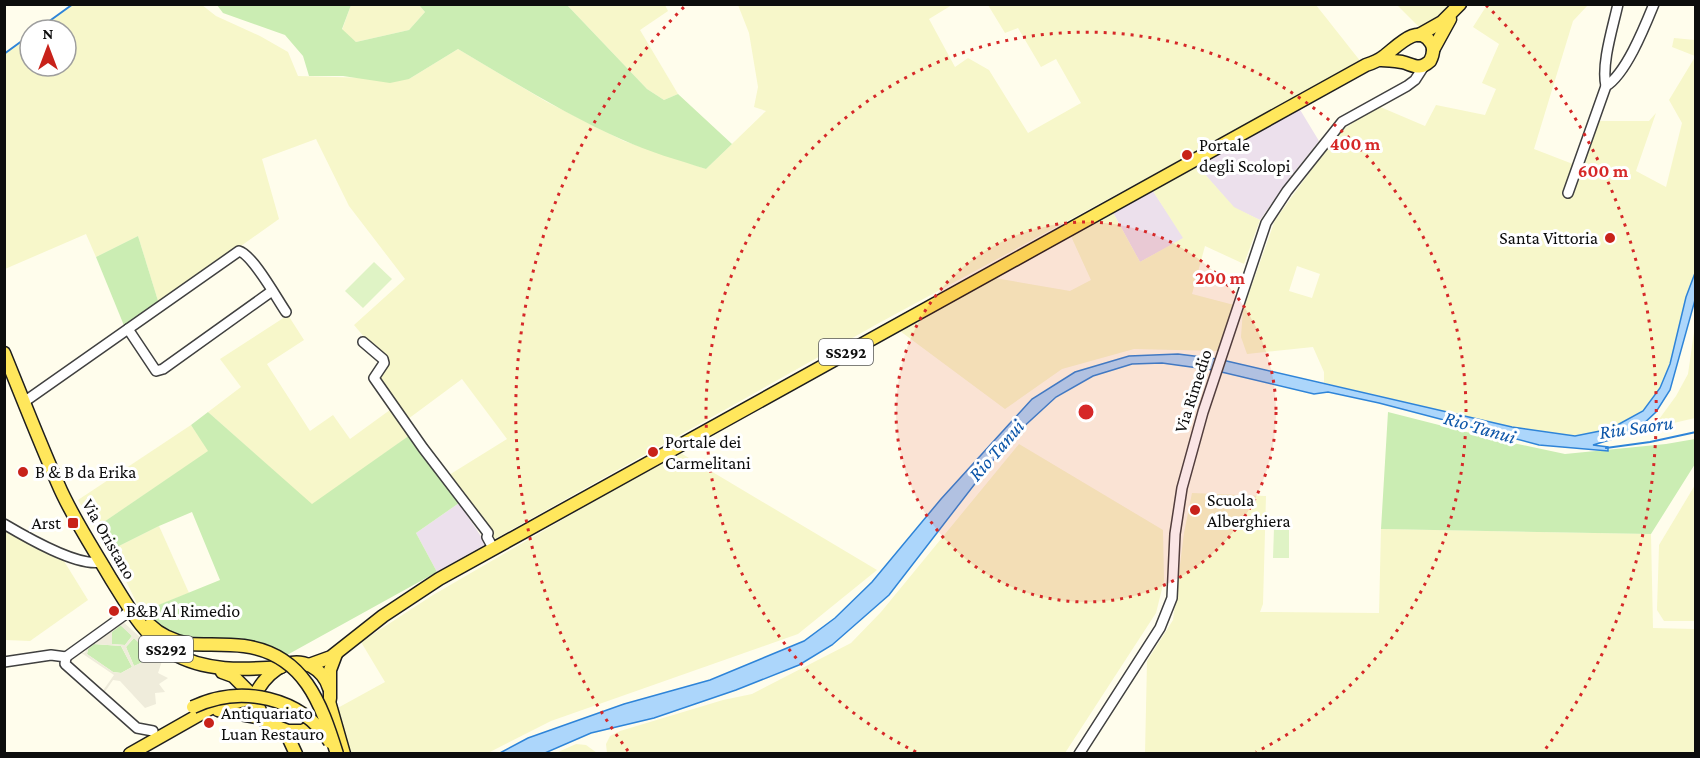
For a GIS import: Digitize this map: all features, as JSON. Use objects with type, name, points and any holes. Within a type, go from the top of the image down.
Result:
[{"type":"main road","name":"SS292","points":[[1381,60],[1404,40],[1419,35],[1442,22],[1459,5]]},
{"type":"main road","name":"SS292","points":[[281,666],[294,662],[309,665],[324,661],[336,654],[382,616],[493,548],[1366,64],[1381,60],[1414,65],[1430,61],[1433,50],[1459,5]]},
{"type":"main road","points":[[1419,35],[1429,40],[1433,50]]},
{"type":"main road","points":[[1404,40],[1401,52],[1414,65]]},
{"type":"main road","name":"Via Oristano","points":[[4,353],[58,485],[130,611],[146,632],[171,653],[233,676],[254,697]]},
{"type":"main road","points":[[123,599],[135,607],[160,634],[189,644],[254,648],[273,655],[294,668],[317,698],[337,753]]},
{"type":"main road","points":[[336,654],[330,670],[330,705],[344,753]]},
{"type":"main road","points":[[309,665],[324,676],[330,692]]},
{"type":"main road","points":[[120,753],[153,731],[198,710],[254,697],[268,675],[281,666]]},
{"type":"main road","name":"Via Oristano","points":[[218,670],[281,666]]},
{"type":"main road","points":[[218,670],[236,688],[235,697],[230,704]]},
{"type":"main road","points":[[130,753],[220,697],[235,694],[271,699],[291,707],[320,729],[337,753]]},
{"type":"main road","name":"SS292","points":[[254,697],[266,720],[281,730]]},
{"type":"main road","points":[[281,730],[296,731],[314,726],[325,716],[330,705]]},
{"type":"main road","points":[[198,710],[223,710],[266,720]]},
{"type":"main road","points":[[281,730],[296,753]]},
{"type":"street","points":[[1568,193],[1606,86],[1607,59],[1618,4]]},
{"type":"street","points":[[1606,86],[1616,78],[1634,49],[1654,4]]},
{"type":"street","name":"Via Rimedio","points":[[1079,753],[1160,627],[1172,598],[1175,534],[1182,488],[1260,240],[1273,210],[1342,122],[1410,83],[1414,65]]},
{"type":"street","points":[[24,402],[239,252],[244,253],[253,264],[286,312]]},
{"type":"street","points":[[128,329],[156,371],[163,369],[272,291]]},
{"type":"street","points":[[363,342],[383,359],[384,363],[374,378],[423,448],[488,533],[487,537],[493,548]]},
{"type":"street","points":[[4,524],[30,539],[75,559],[86,563],[101,562]]},
{"type":"street","points":[[4,662],[46,656],[66,657],[130,611]]},
{"type":"street","points":[[66,657],[67,666],[137,728],[153,731]]},
{"type":"shaded area","points":[[1299,108],[1319,141],[1260,220],[1234,208],[1194,162]]},
{"type":"shaded area","points":[[1151,188],[1184,238],[1140,262],[1111,209]]},
{"type":"shaded area","points":[[459,503],[486,544],[437,572],[416,533]]},
{"type":"shaded area","points":[[121,620],[163,658],[158,673],[168,678],[159,684],[165,692],[155,693],[156,704],[145,708],[120,681],[113,680],[104,693],[102,692],[114,675],[80,652],[86,651],[84,648]],"holes":[[[120,625],[132,636],[125,645],[112,644],[112,632]],[[134,638],[153,657],[134,666],[126,647]],[[94,644],[121,646],[132,667],[121,673],[113,672],[87,654],[88,649]]]},
{"type":"green space","points":[[73,5],[202,5],[216,16],[288,52],[298,76],[409,79],[458,49],[547,102],[624,141],[706,169],[766,111],[754,107],[758,87],[749,33],[738,5],[952,5],[929,19],[955,67],[968,58],[989,70],[1028,133],[1081,103],[1056,59],[1041,67],[1018,28],[1005,33],[988,5],[1316,5],[1361,62],[879,323],[493,540],[449,475],[507,439],[462,379],[408,419],[416,431],[312,505],[208,412],[241,387],[220,359],[288,315],[304,340],[267,364],[310,431],[333,415],[350,439],[394,407],[368,376],[386,363],[354,325],[405,279],[349,206],[316,139],[262,159],[279,219],[159,304],[138,236],[96,257],[86,234],[5,269],[4,54],[18,44],[18,78],[78,78],[78,18],[54,18]]},
{"type":"green space","points":[[217,5],[351,5],[342,29],[356,42],[409,30],[425,12],[419,5],[567,5],[647,89],[664,100],[678,94],[732,144],[706,169],[653,152],[581,120],[458,49],[409,79],[390,83],[343,76],[309,76],[303,56],[285,35],[223,13]]},
{"type":"green space","points":[[351,5],[419,5],[425,12],[409,30],[356,42],[342,30]]},
{"type":"green space","points":[[567,5],[665,5],[668,11],[640,30],[678,94],[664,100],[647,89]]},
{"type":"green space","points":[[1397,5],[1454,5],[1420,28]]},
{"type":"green space","points":[[1487,5],[1588,5],[1573,21],[1534,149],[1578,166],[1594,121],[1649,121],[1656,113],[1636,171],[1666,187],[1682,123],[1669,100],[1695,57],[1695,273],[1686,297],[1670,364],[1660,388],[1643,411],[1610,429],[1575,436],[1512,427],[1324,383],[1324,372],[1313,347],[1247,354],[1241,337],[1243,310],[1275,220],[1338,133],[1378,106],[1425,126],[1436,105],[1485,115],[1496,89],[1482,83],[1499,44],[1473,27]],"holes":[[[1297,266],[1320,274],[1312,298],[1289,291]]]},
{"type":"green space","points":[[1674,38],[1695,40],[1695,56],[1672,47]]},
{"type":"green space","points":[[1194,162],[1234,207],[1260,220],[1244,264],[1205,246],[1192,294],[1234,305],[1218,351],[1134,349],[1062,369],[1005,409],[900,331],[995,278],[1070,291],[1091,280],[1070,234],[1111,209],[1140,262],[1183,238],[1151,188]]},
{"type":"green space","points":[[138,236],[159,304],[125,328],[96,257]]},
{"type":"green space","points":[[374,262],[392,279],[363,308],[345,291]]},
{"type":"green space","points":[[1695,325],[1695,418],[1661,426],[1657,422],[1676,396],[1688,374]]},
{"type":"green space","points":[[208,412],[312,504],[410,435],[459,503],[416,533],[437,572],[287,655],[268,645],[241,638],[200,638],[167,634],[151,623],[141,612],[220,580],[192,512],[111,550],[95,528],[208,451],[191,425]]},
{"type":"green space","points":[[1388,412],[1565,454],[1695,439],[1695,464],[1651,534],[1381,529]]},
{"type":"green space","points":[[191,425],[209,451],[95,528],[78,500]]},
{"type":"green space","points":[[1019,444],[1163,530],[1164,581],[1156,613],[1065,753],[607,753],[606,744],[610,736],[620,731],[723,700],[752,694],[851,643],[881,612]]},
{"type":"green space","points":[[679,452],[877,570],[798,634],[551,721],[488,753],[351,753],[334,710],[385,682],[361,642],[433,595]]},
{"type":"green space","points":[[1695,485],[1695,621],[1664,621],[1657,610],[1659,545]]},
{"type":"green space","points":[[1192,493],[1266,496],[1263,604],[1260,612],[1379,613],[1381,529],[1651,534],[1653,628],[1695,629],[1695,753],[1145,754],[1147,661],[1173,620],[1184,533]]},
{"type":"green space","points":[[4,526],[59,553],[88,600],[30,641],[5,640]]},
{"type":"green space","points":[[159,526],[189,593],[141,612],[111,550]]},
{"type":"green space","points":[[1274,528],[1289,528],[1289,558],[1273,558]]},
{"type":"green space","points":[[121,625],[132,636],[125,645],[111,644],[112,632]]},
{"type":"green space","points":[[134,638],[154,657],[134,666],[126,647]]},
{"type":"green space","points":[[94,644],[121,646],[132,667],[121,673],[113,672],[87,654],[88,649]]},
{"type":"green space","points":[[576,744],[586,745],[597,753],[556,753]]},
{"type":"water","name":"Rio Tanui","points":[[1695,273],[1695,300],[1670,390],[1656,412],[1641,426],[1616,438],[1593,445],[1608,447],[1608,451],[1539,445],[1379,403],[1328,392],[1314,394],[1213,370],[1162,363],[1132,364],[1093,376],[1056,397],[1008,441],[889,595],[832,645],[799,665],[736,690],[654,718],[591,733],[545,753],[498,754],[528,738],[624,704],[710,680],[804,641],[835,618],[872,582],[941,499],[1032,399],[1075,372],[1129,356],[1178,354],[1218,359],[1512,427],[1575,436],[1610,429],[1643,411],[1660,388],[1670,364],[1686,297]]},
{"type":"waterway","points":[[54,18],[73,4]]},
{"type":"waterway","points":[[4,54],[18,44]]},
{"type":"waterway","name":"Riu Saoru","points":[[1606,448],[1696,432]]},
{"type":"place","name":"Portale degli Scolopi","points":[[1187,155]]},
{"type":"place","name":"Santa Vittoria","points":[[1610,238]]},
{"type":"place","name":"Portale dei Carmelitani","points":[[653,452]]},
{"type":"place","name":"B & B da Erika","points":[[23,472]]},
{"type":"place","name":"Scuola Alberghiera","points":[[1195,510]]},
{"type":"place","name":"Arst","points":[[73,523]]},
{"type":"place","name":"B&B Al Rimedio","points":[[114,611]]},
{"type":"place","name":"Antiquariato Luan Restauro","points":[[209,723]]}]
